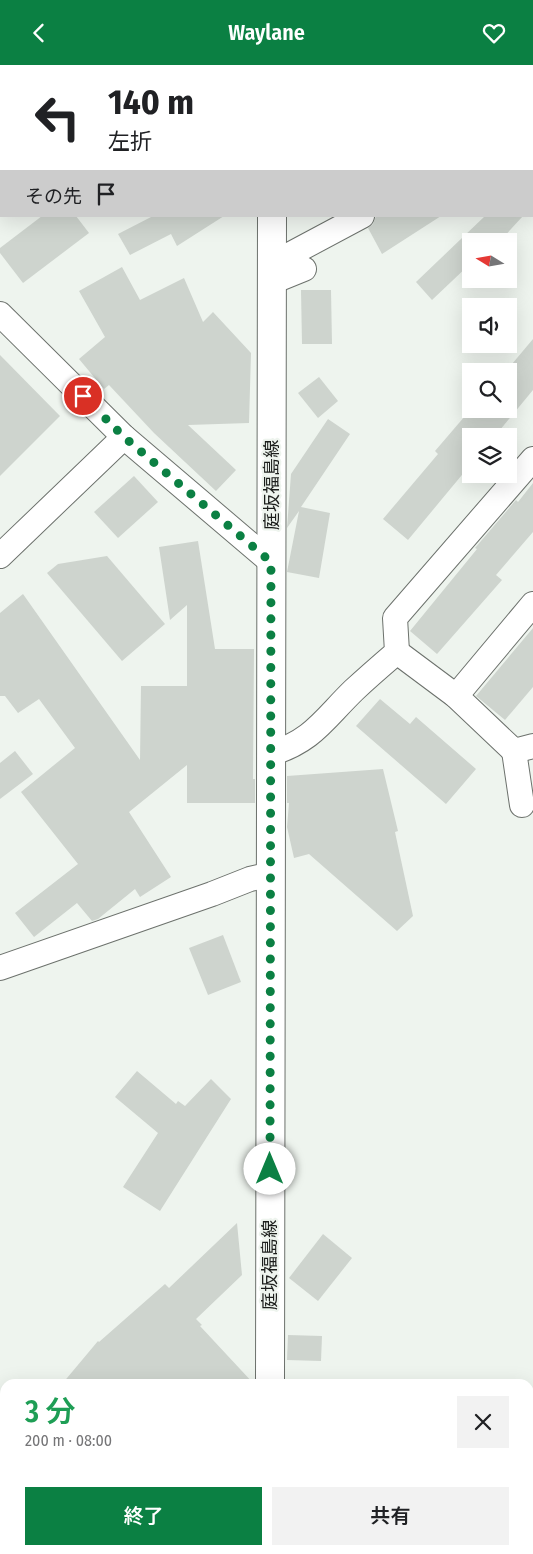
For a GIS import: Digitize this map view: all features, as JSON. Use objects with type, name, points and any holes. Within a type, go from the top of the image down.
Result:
[{"type":"main road","name":"庭坂福島線","points":[[270,1379],[272,217]]},
{"type":"street","points":[[272,273],[360,217]]},
{"type":"street","points":[[272,273],[304,269]]},
{"type":"street","points":[[0,314],[124,437],[271,562]]},
{"type":"street","points":[[0,556],[124,437]]},
{"type":"street","points":[[522,805],[523,749],[397,652],[394,617],[533,459]]},
{"type":"street","points":[[456,696],[533,604]]},
{"type":"street","points":[[270,754],[292,747],[317,729],[353,691],[397,652]]},
{"type":"street","points":[[0,967],[212,894],[250,879],[271,874]]},
{"type":"building","points":[[41,217],[77,217],[89,233],[23,283],[0,253],[0,248]]},
{"type":"building","points":[[151,217],[222,217],[177,246],[171,234],[130,255],[118,234]]},
{"type":"building","points":[[376,217],[439,217],[382,254],[368,228],[373,224]]},
{"type":"building","points":[[484,217],[522,217],[507,233],[467,233]]},
{"type":"building","points":[[462,238],[462,272],[432,300],[416,282]]},
{"type":"building","points":[[122,267],[140,300],[184,278],[203,322],[213,312],[251,353],[249,423],[188,425],[236,470],[216,491],[154,433],[109,385],[104,389],[79,359],[105,337],[79,291]]},
{"type":"building","points":[[301,290],[331,290],[332,344],[302,344]]},
{"type":"building","points":[[533,339],[533,390],[517,409],[517,363],[513,363]]},
{"type":"building","points":[[0,355],[60,416],[0,476]]},
{"type":"building","points":[[319,377],[338,401],[318,418],[298,393]]},
{"type":"building","points":[[463,418],[510,418],[502,428],[462,428],[462,475],[408,540],[383,519],[438,454],[435,451]]},
{"type":"building","points":[[328,419],[350,434],[301,507],[330,513],[319,578],[287,572],[299,511],[287,528],[291,474]]},
{"type":"building","points":[[134,476],[158,502],[118,538],[94,512]]},
{"type":"building","points":[[533,483],[533,532],[496,575],[502,580],[437,654],[410,631],[477,549],[475,548]]},
{"type":"building","points":[[198,541],[215,649],[254,649],[253,779],[255,779],[255,803],[187,803],[187,765],[129,812],[171,877],[140,897],[135,889],[98,919],[92,921],[77,903],[34,937],[15,913],[78,864],[21,792],[75,748],[39,699],[18,713],[5,696],[0,696],[0,613],[23,594],[140,760],[141,686],[187,686],[187,605],[170,620],[159,547]]},
{"type":"building","points":[[107,556],[165,624],[122,661],[47,573],[58,564]]},
{"type":"building","points":[[533,628],[533,687],[505,720],[476,696]]},
{"type":"building","points":[[380,699],[410,724],[416,717],[476,769],[446,804],[356,726]]},
{"type":"building","points":[[15,751],[33,774],[0,799],[0,763]]},
{"type":"building","points":[[383,769],[398,831],[395,832],[413,916],[397,931],[309,854],[294,858],[287,827],[289,803],[287,803],[287,776]]},
{"type":"building","points":[[223,935],[241,982],[208,995],[189,948]]},
{"type":"building","points":[[137,1071],[176,1104],[178,1101],[185,1106],[211,1079],[231,1099],[160,1211],[123,1187],[158,1133],[115,1097]]},
{"type":"building","points":[[237,1223],[242,1275],[196,1319],[202,1325],[200,1326],[249,1379],[66,1379],[98,1341],[165,1284],[169,1288]]},
{"type":"building","points":[[323,1234],[352,1258],[318,1301],[289,1278]]},
{"type":"building","points":[[288,1335],[322,1336],[321,1361],[287,1360]]},
{"type":"route","points":[[83,396],[124,437],[271,562],[270,1169]]}]
